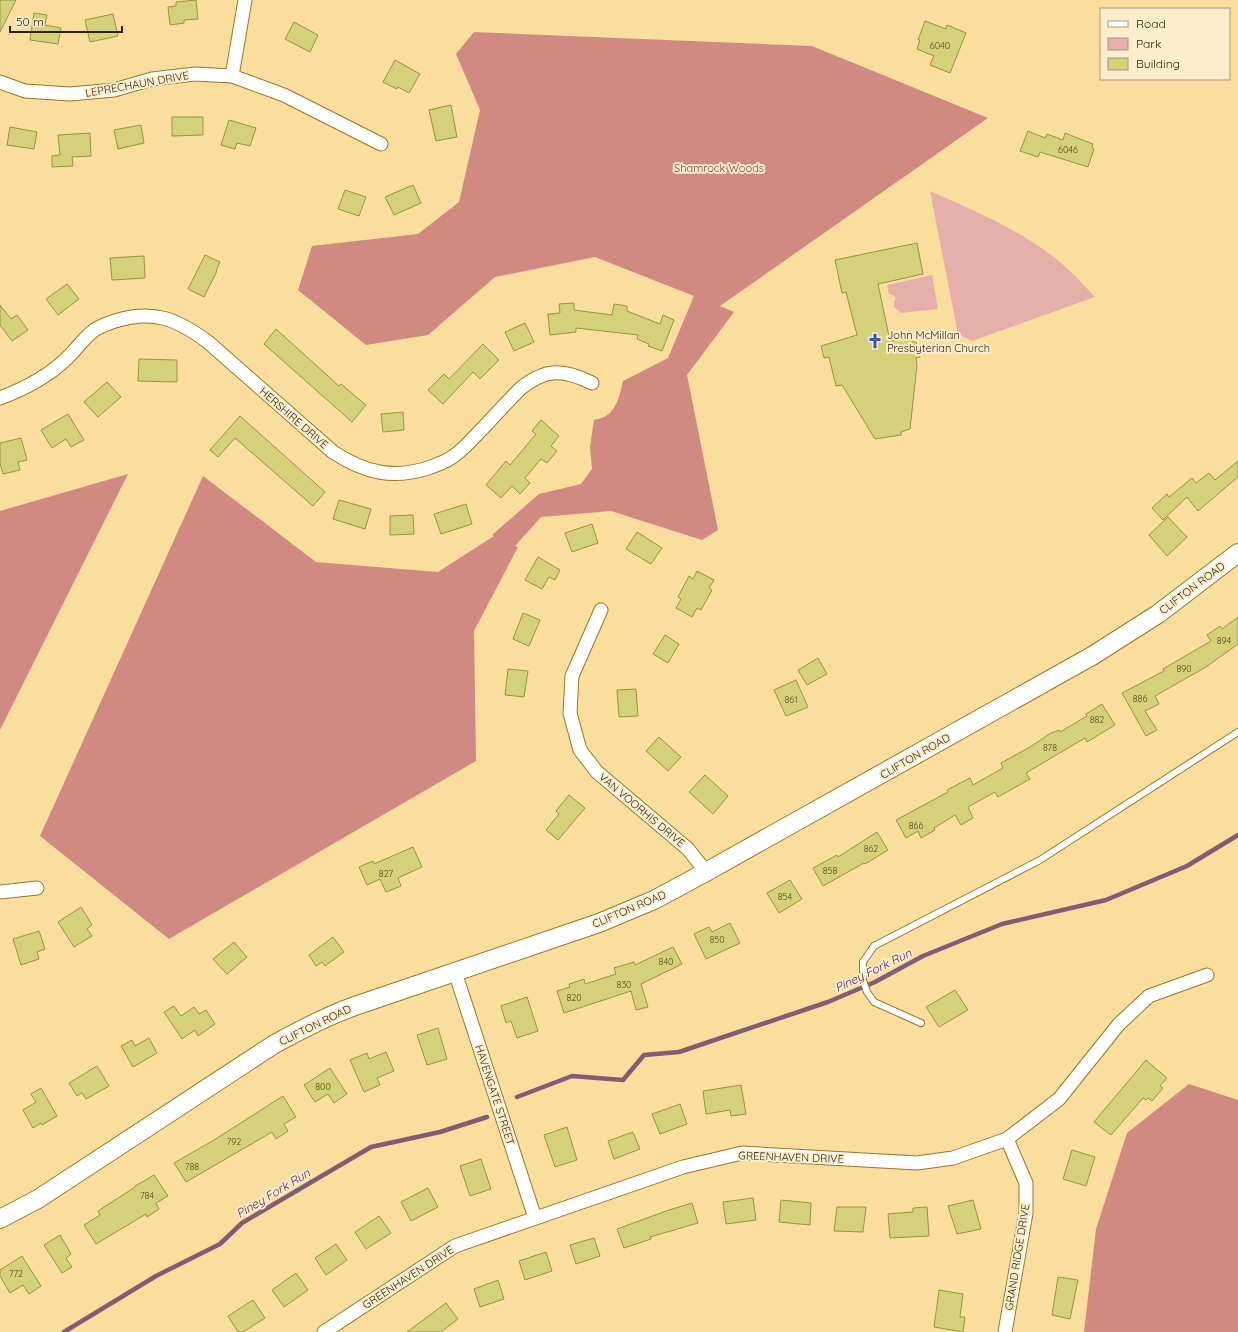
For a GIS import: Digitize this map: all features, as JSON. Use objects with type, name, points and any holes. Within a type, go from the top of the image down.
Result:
[{"type":"main road","name":"CLIFTON ROAD","points":[[0,1219],[38,1198],[292,1034],[330,1015],[599,923],[654,900],[1092,656],[1158,614],[1238,553]]},
{"type":"street","points":[[232,76],[245,0]]},
{"type":"street","name":"LEPRECHAUN DRIVE","points":[[0,82],[25,91],[70,94],[114,90],[152,79],[195,74],[232,76],[284,95],[381,144]]},
{"type":"street","name":"HERSHIRE DRIVE","points":[[0,398],[25,387],[52,371],[64,361],[93,331],[104,325],[121,319],[139,316],[166,318],[194,331],[208,342],[333,452],[350,462],[371,471],[398,474],[424,470],[441,464],[454,456],[467,446],[530,380],[552,372],[569,373],[592,383]]},
{"type":"street","name":"VAN VOORHIS DRIVE","points":[[601,610],[572,676],[570,713],[580,750],[597,772],[688,849],[706,872]]},
{"type":"street","points":[[0,892],[37,888]]},
{"type":"street","name":"HAVENGATE STREET","points":[[455,972],[536,1218]]},
{"type":"street","name":"GREENHAVEN DRIVE","points":[[324,1332],[455,1246],[682,1167],[742,1153],[917,1163],[953,1158],[1007,1139],[1059,1099],[1119,1024],[1149,996],[1207,975]]},
{"type":"street","name":"GRAND RIDGE DRIVE","points":[[1005,1332],[1026,1213],[1026,1183],[1007,1139]]},
{"type":"lane","points":[[921,1023],[874,1002],[867,992],[863,980],[863,962],[874,946],[1040,860],[1238,732]]},
{"type":"green space","name":"Shamrock Woods","points":[[474,32],[812,46],[988,118],[720,306],[734,312],[687,375],[718,530],[702,540],[611,511],[541,517],[515,546],[518,547],[474,631],[476,761],[169,939],[40,836],[203,476],[316,562],[438,572],[494,536],[492,535],[539,494],[581,484],[592,469],[590,447],[594,420],[605,417],[616,405],[623,381],[668,358],[694,296],[595,257],[495,277],[428,335],[366,345],[298,290],[312,246],[418,234],[459,202],[480,110],[456,54]]},
{"type":"green space","points":[[930,191],[1003,225],[1038,245],[1076,276],[1095,297],[972,341],[958,334]]},
{"type":"green space","points":[[932,275],[938,309],[901,313],[894,307],[896,298],[889,294],[887,285]]},
{"type":"green space","points":[[128,474],[0,730],[0,511]]},
{"type":"green space","points":[[1189,1084],[1238,1100],[1238,1332],[1084,1332],[1096,1229],[1127,1133]]},
{"type":"building","points":[[0,0],[16,0],[0,32]]},
{"type":"building","points":[[196,0],[198,19],[184,20],[184,23],[170,25],[168,7],[176,6],[176,2]]},
{"type":"building","points":[[34,13],[47,15],[45,25],[61,28],[58,44],[30,40]]},
{"type":"building","points":[[113,14],[118,36],[90,42],[85,20]]},
{"type":"building","points":[[925,21],[946,29],[947,25],[966,33],[950,73],[930,65],[934,56],[917,49],[920,40],[918,40]]},
{"type":"building","points":[[294,22],[318,35],[310,52],[285,39]]},
{"type":"building","points":[[395,60],[420,74],[409,93],[398,87],[397,89],[383,82]]},
{"type":"building","points":[[451,105],[457,137],[436,141],[429,110]]},
{"type":"building","points":[[172,117],[203,117],[203,135],[172,136]]},
{"type":"building","points":[[229,120],[256,128],[250,146],[237,143],[235,149],[221,145]]},
{"type":"building","points":[[141,125],[144,143],[118,149],[114,130]]},
{"type":"building","points":[[10,127],[37,132],[34,149],[7,145]]},
{"type":"building","points":[[1028,131],[1045,138],[1047,134],[1063,140],[1065,133],[1093,144],[1092,148],[1094,149],[1088,167],[1040,152],[1038,157],[1020,151]]},
{"type":"building","points":[[90,133],[91,156],[72,157],[73,166],[52,167],[52,156],[60,155],[58,135]]},
{"type":"building","points":[[413,185],[421,203],[394,215],[385,197]]},
{"type":"building","points":[[345,190],[366,197],[359,216],[338,209]]},
{"type":"building","name":"John McMillan Presbyterian Church","points":[[917,243],[923,274],[878,284],[890,341],[911,336],[912,342],[916,342],[920,357],[916,358],[917,365],[910,429],[901,432],[901,435],[875,439],[842,385],[836,386],[829,357],[824,358],[821,346],[857,335],[846,292],[842,293],[835,260]]},
{"type":"building","points":[[205,255],[220,262],[204,297],[188,289]]},
{"type":"building","points":[[144,256],[145,278],[112,280],[110,258]]},
{"type":"building","points":[[67,284],[79,299],[58,315],[46,299]]},
{"type":"building","points":[[574,303],[574,310],[612,315],[614,304],[627,306],[627,311],[660,324],[663,315],[674,320],[662,351],[648,346],[649,344],[637,339],[638,335],[576,328],[576,332],[550,335],[548,314],[560,313],[559,304]]},
{"type":"building","points":[[0,305],[11,319],[17,315],[28,330],[12,341],[0,325]]},
{"type":"building","points":[[525,323],[534,342],[514,351],[505,332]]},
{"type":"building","points":[[276,329],[339,386],[341,384],[366,405],[352,422],[264,344]]},
{"type":"building","points":[[483,344],[499,360],[480,379],[473,372],[443,404],[428,390],[444,374],[449,379]]},
{"type":"building","points":[[139,359],[177,360],[177,382],[138,381]]},
{"type":"building","points":[[107,382],[121,397],[98,417],[84,402]]},
{"type":"building","points":[[403,412],[404,430],[383,432],[381,414]]},
{"type":"building","points":[[68,414],[84,440],[71,447],[66,439],[52,448],[41,430]]},
{"type":"building","points":[[240,416],[325,492],[313,506],[235,438],[218,457],[210,450]]},
{"type":"building","points":[[541,420],[559,436],[551,446],[557,451],[547,463],[541,459],[525,478],[530,483],[520,494],[512,486],[501,498],[486,485],[506,461],[510,465],[536,434],[532,431]]},
{"type":"building","points":[[21,438],[27,460],[18,462],[20,470],[3,474],[0,463],[0,443]]},
{"type":"building","points":[[1238,461],[1238,477],[1198,511],[1187,497],[1163,520],[1152,508],[1167,494],[1169,497],[1192,478],[1196,483],[1209,473],[1215,480]]},
{"type":"building","points":[[339,500],[371,509],[365,529],[333,519]]},
{"type":"building","points":[[466,504],[472,524],[441,534],[434,514]]},
{"type":"building","points":[[413,515],[414,534],[390,535],[390,516]]},
{"type":"building","points":[[1168,517],[1187,537],[1167,556],[1149,535]]},
{"type":"building","points":[[592,524],[598,543],[572,552],[565,533]]},
{"type":"building","points":[[637,532],[662,548],[651,564],[626,549]]},
{"type":"building","points":[[538,557],[560,570],[555,580],[549,577],[542,589],[525,580]]},
{"type":"building","points":[[697,571],[714,580],[709,588],[712,590],[701,610],[697,608],[692,617],[676,608],[681,599],[678,597],[689,576],[693,579]]},
{"type":"building","points":[[523,613],[540,620],[529,646],[513,639]]},
{"type":"building","points":[[1238,617],[1238,644],[1206,667],[1155,696],[1159,704],[1145,711],[1157,730],[1146,736],[1122,693],[1164,671],[1163,669],[1211,641],[1207,635],[1220,626],[1222,629]]},
{"type":"building","points":[[665,635],[679,644],[668,663],[653,654]]},
{"type":"building","points":[[818,658],[827,674],[807,685],[798,670]]},
{"type":"building","points":[[508,669],[528,671],[524,697],[505,695]]},
{"type":"building","points":[[796,680],[808,707],[786,716],[774,690]]},
{"type":"building","points":[[636,689],[638,716],[619,717],[617,690]]},
{"type":"building","points":[[1102,704],[1115,725],[1087,742],[1085,738],[1026,773],[1030,779],[998,797],[995,792],[968,807],[973,818],[961,825],[955,815],[934,828],[935,830],[921,838],[918,831],[906,838],[896,820],[948,792],[947,790],[970,778],[973,785],[1003,768],[1001,763],[1030,747],[1051,733],[1059,730],[1060,732],[1087,716],[1086,714]]},
{"type":"building","points":[[659,737],[681,757],[668,771],[646,751]]},
{"type":"building","points":[[705,775],[728,796],[713,814],[689,792]]},
{"type":"building","points":[[569,795],[585,808],[558,840],[546,830],[559,814],[556,811]]},
{"type":"building","points":[[877,832],[888,850],[823,886],[813,868],[837,855],[838,857]]},
{"type":"building","points":[[413,847],[422,867],[398,878],[401,886],[386,892],[380,879],[367,885],[359,867],[373,861],[374,864]]},
{"type":"building","points":[[790,880],[802,899],[779,913],[767,893]]},
{"type":"building","points":[[81,907],[92,925],[87,929],[92,936],[74,947],[58,922]]},
{"type":"building","points":[[730,923],[740,943],[706,959],[694,934],[709,927],[712,932]]},
{"type":"building","points":[[39,931],[45,949],[37,952],[39,959],[21,965],[13,939]]},
{"type":"building","points":[[333,937],[344,952],[325,966],[322,962],[316,966],[309,955]]},
{"type":"building","points":[[234,942],[247,957],[227,974],[213,959]]},
{"type":"building","points":[[673,947],[682,964],[641,984],[648,1007],[636,1010],[631,991],[564,1013],[557,991],[570,987],[569,984],[584,979],[585,984],[616,974],[614,968],[634,962],[635,965]]},
{"type":"building","points":[[955,990],[968,1010],[939,1027],[926,1007]]},
{"type":"building","points":[[527,997],[538,1031],[517,1038],[511,1021],[506,1023],[501,1006]]},
{"type":"building","points":[[174,1006],[181,1016],[194,1007],[199,1014],[206,1010],[215,1024],[198,1036],[195,1030],[182,1039],[164,1012]]},
{"type":"building","points":[[438,1028],[447,1059],[427,1065],[417,1035]]},
{"type":"building","points":[[149,1038],[157,1053],[133,1067],[121,1046],[132,1040],[135,1046]]},
{"type":"building","points":[[386,1052],[394,1071],[377,1078],[380,1085],[364,1092],[350,1060],[367,1053],[369,1059]]},
{"type":"building","points":[[1146,1060],[1167,1078],[1160,1086],[1163,1088],[1152,1101],[1148,1098],[1146,1100],[1143,1098],[1111,1135],[1094,1122]]},
{"type":"building","points":[[97,1066],[109,1086],[86,1099],[82,1093],[77,1096],[69,1083]]},
{"type":"building","points":[[330,1068],[347,1094],[334,1103],[328,1094],[315,1102],[304,1085]]},
{"type":"building","points":[[741,1085],[746,1114],[731,1116],[730,1110],[706,1114],[703,1091]]},
{"type":"building","points":[[41,1088],[57,1116],[42,1125],[41,1123],[33,1128],[23,1110],[36,1102],[31,1094]]},
{"type":"building","points":[[283,1096],[296,1117],[284,1124],[288,1131],[276,1139],[272,1132],[186,1182],[174,1163],[214,1140]]},
{"type":"building","points":[[680,1104],[687,1124],[660,1134],[652,1114]]},
{"type":"building","points":[[567,1127],[577,1160],[555,1167],[544,1135]]},
{"type":"building","points":[[633,1132],[640,1149],[614,1159],[608,1141]]},
{"type":"building","points":[[1072,1150],[1095,1157],[1086,1186],[1063,1179]]},
{"type":"building","points":[[481,1159],[491,1189],[470,1196],[460,1166]]},
{"type":"building","points":[[154,1175],[168,1196],[156,1203],[159,1209],[147,1217],[146,1214],[96,1244],[84,1225],[100,1215],[98,1211]]},
{"type":"building","points":[[428,1188],[438,1207],[411,1221],[401,1202]]},
{"type":"building","points":[[753,1198],[756,1220],[726,1224],[723,1202]]},
{"type":"building","points":[[781,1200],[811,1203],[810,1225],[779,1222]]},
{"type":"building","points":[[973,1200],[981,1229],[957,1234],[948,1206]]},
{"type":"building","points":[[692,1203],[698,1223],[650,1237],[651,1239],[624,1248],[617,1229]]},
{"type":"building","points":[[837,1207],[866,1207],[863,1232],[834,1231]]},
{"type":"building","points":[[927,1207],[929,1236],[890,1238],[888,1214],[913,1212],[913,1208]]},
{"type":"building","points":[[379,1216],[391,1233],[366,1249],[355,1232]]},
{"type":"building","points":[[60,1235],[71,1254],[66,1258],[72,1267],[62,1273],[44,1245]]},
{"type":"building","points":[[594,1238],[600,1256],[576,1264],[570,1245]]},
{"type":"building","points":[[336,1244],[347,1260],[326,1275],[315,1258]]},
{"type":"building","points":[[546,1252],[552,1271],[525,1280],[519,1261]]},
{"type":"building","points":[[22,1256],[41,1286],[29,1294],[23,1285],[10,1293],[0,1276],[0,1270]]},
{"type":"building","points":[[296,1273],[308,1290],[284,1307],[272,1290]]},
{"type":"building","points":[[1058,1277],[1078,1280],[1070,1319],[1052,1315]]},
{"type":"building","points":[[498,1280],[504,1299],[480,1307],[474,1289]]},
{"type":"building","points":[[939,1290],[963,1294],[960,1317],[965,1317],[963,1332],[934,1327]]},
{"type":"building","points":[[253,1300],[265,1318],[243,1332],[238,1332],[228,1316]]},
{"type":"building","points":[[446,1303],[458,1319],[441,1332],[407,1332]]},
{"type":"waterway","name":"Piney Fork Run","points":[[517,1097],[572,1076],[623,1080],[644,1055],[679,1052],[828,1002],[875,982],[923,956],[1002,924],[1106,900],[1187,866],[1238,835]]},
{"type":"waterway","name":"Piney Fork Run","points":[[64,1332],[156,1276],[220,1244],[242,1223],[371,1147],[440,1132],[487,1117]]},
{"type":"place","name":"John McMillan Presbyterian Church","points":[[875,341]]}]
